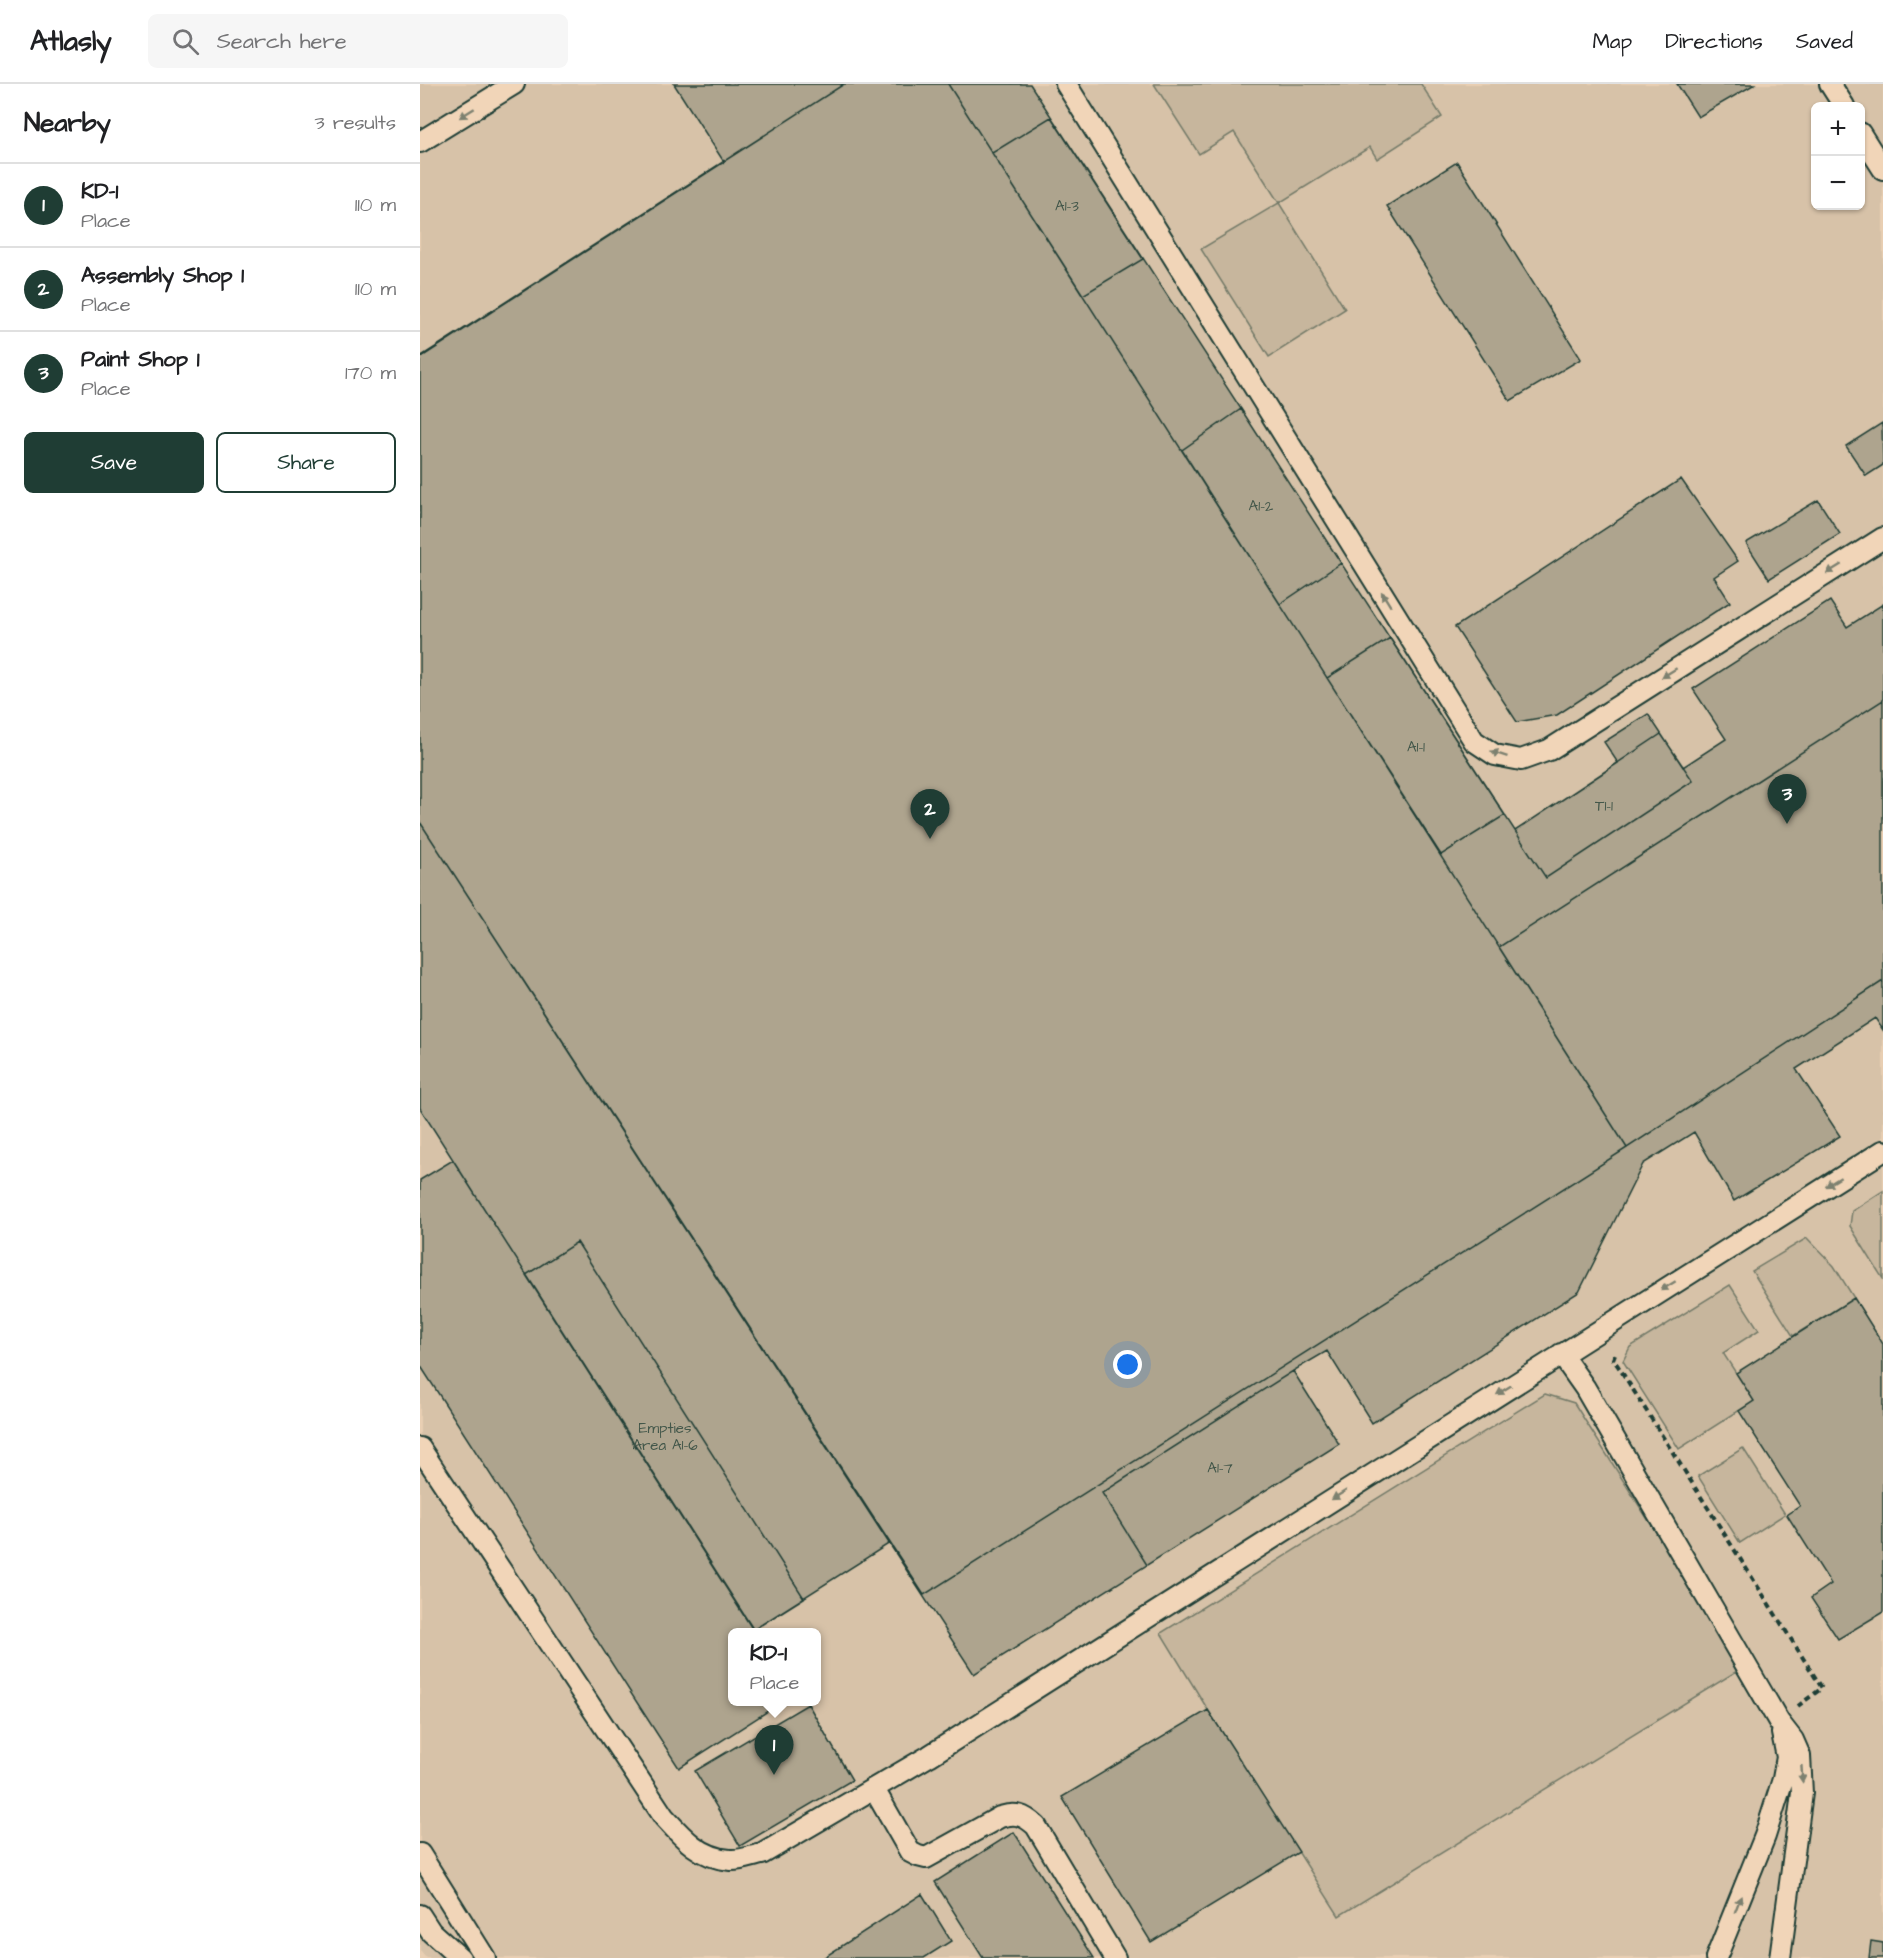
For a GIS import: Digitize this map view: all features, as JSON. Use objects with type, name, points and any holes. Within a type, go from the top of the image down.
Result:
[{"type":"lane","points":[[420,142],[514,84]]},
{"type":"lane","points":[[1066,84],[1474,741],[1495,755],[1521,760],[1549,750],[1883,538]]},
{"type":"lane","points":[[1830,84],[1841,102]]},
{"type":"lane","points":[[1865,141],[1883,169]]},
{"type":"lane","points":[[420,1448],[664,1817],[689,1845],[731,1861],[762,1854],[874,1790],[1883,1151]]},
{"type":"lane","points":[[1561,1354],[1585,1388],[1779,1722],[1793,1740],[1800,1756],[1803,1793],[1780,1958]]},
{"type":"lane","points":[[1716,1958],[1765,1836],[1783,1779],[1787,1757],[1779,1722]]},
{"type":"lane","points":[[874,1790],[910,1852],[926,1858],[1000,1817],[1012,1813],[1025,1816],[1036,1826],[1115,1958]]},
{"type":"lane","points":[[420,1854],[485,1958]]},
{"type":"lane","points":[[420,1915],[431,1932],[460,1958]]},
{"type":"path","points":[[1617,1349],[1613,1359],[1822,1688],[1779,1722]]},
{"type":"shaded area","points":[[420,84],[1883,84],[1883,1958],[426,1958],[420,1951]]},
{"type":"shaded area","points":[[1154,84],[1421,84],[1442,117],[1377,159],[1370,147],[1279,203],[1234,132],[1199,154]]},
{"type":"shaded area","points":[[1279,203],[1345,309],[1269,357],[1201,249]]},
{"type":"shaded area","points":[[1883,1191],[1883,1279],[1850,1226],[1852,1211]]},
{"type":"shaded area","points":[[1807,1238],[1834,1266],[1854,1298],[1793,1336],[1752,1271]]},
{"type":"shaded area","points":[[1730,1285],[1759,1330],[1723,1353],[1754,1401],[1679,1449],[1623,1361],[1630,1347]]},
{"type":"shaded area","points":[[1545,1394],[1574,1403],[1742,1668],[1339,1916],[1161,1633]]},
{"type":"shaded area","points":[[1743,1448],[1785,1514],[1740,1543],[1698,1476]]},
{"type":"building","points":[[674,84],[1030,84],[1515,831],[1618,763],[1604,742],[1648,714],[1683,767],[1726,739],[1693,689],[1830,601],[1847,627],[1883,604],[1883,1030],[1875,1018],[1796,1069],[1840,1136],[1734,1201],[1694,1132],[1643,1164],[1579,1292],[1372,1423],[1327,1351],[1293,1371],[1339,1444],[974,1674],[420,822],[420,358],[724,162]]},
{"type":"building","points":[[844,84],[948,84],[1627,1148],[924,1595],[420,822],[420,357]]},
{"type":"building","points":[[1677,84],[1755,84],[1698,117]]},
{"type":"building","points":[[1051,117],[1143,259],[1083,295],[992,153]]},
{"type":"building","points":[[1457,162],[1581,359],[1510,401],[1387,206]]},
{"type":"building","points":[[1241,409],[1341,563],[1280,604],[1182,450]]},
{"type":"building","points":[[1882,423],[1883,465],[1866,476],[1846,446]]},
{"type":"building","points":[[1681,479],[1738,561],[1714,577],[1730,602],[1557,715],[1517,722],[1455,627]]},
{"type":"building","points":[[1818,500],[1840,534],[1769,579],[1746,543]]},
{"type":"building","points":[[1390,638],[1505,815],[1441,855],[1327,678]]},
{"type":"building","points":[[1883,700],[1883,981],[1627,1148],[1499,947]]},
{"type":"building","points":[[1661,734],[1693,781],[1546,878],[1515,831]]},
{"type":"building","points":[[420,822],[890,1543],[756,1628],[752,1628],[420,1108]]},
{"type":"building","points":[[453,1160],[752,1628],[728,1628],[728,1706],[776,1706],[679,1768],[420,1365],[420,1180]]},
{"type":"building","points":[[577,1242],[804,1598],[756,1628],[752,1628],[526,1275]]},
{"type":"building","points":[[1854,1298],[1883,1344],[1883,1612],[1838,1639],[1811,1598],[1831,1584],[1787,1515],[1800,1506],[1739,1411],[1754,1401],[1736,1373]]},
{"type":"building","points":[[1293,1371],[1339,1444],[1147,1565],[1102,1493]]},
{"type":"building","points":[[805,1706],[809,1706],[852,1780],[740,1846],[695,1771]]},
{"type":"building","points":[[1208,1710],[1299,1852],[1151,1942],[1062,1797]]},
{"type":"building","points":[[1014,1832],[1094,1958],[983,1958],[935,1882]]},
{"type":"building","points":[[922,1894],[951,1941],[924,1958],[823,1958]]},
{"type":"building","points":[[1871,1941],[1883,1943],[1883,1958],[1869,1958]]},
{"type":"place","name":"Paint Shop 1","points":[[1787,824]]},
{"type":"place","name":"Assembly Shop 1","points":[[930,839]]},
{"type":"place","name":"KD-1","points":[[774,1775]]}]
